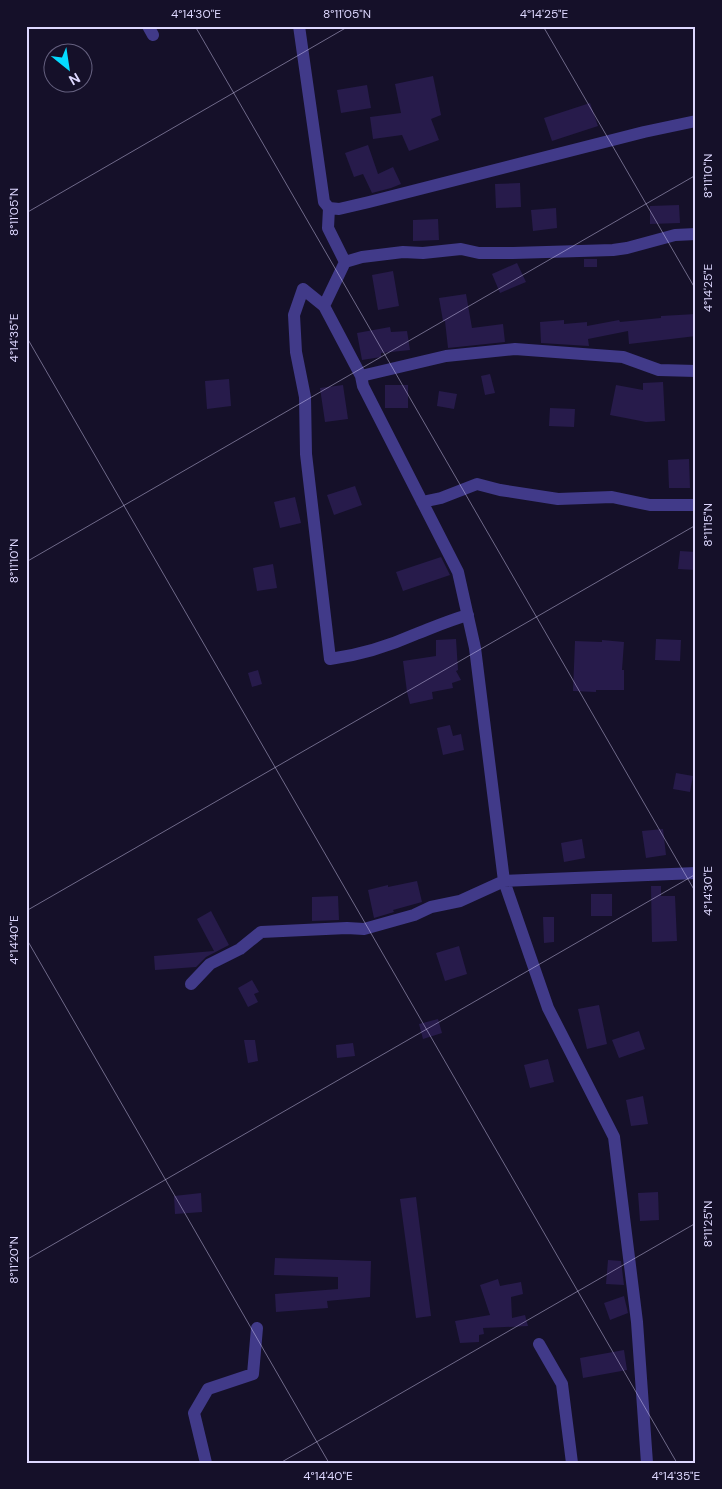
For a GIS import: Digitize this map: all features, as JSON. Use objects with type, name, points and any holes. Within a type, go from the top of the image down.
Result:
[{"type":"street","points":[[299,26],[324,202],[329,208],[328,228],[345,262]]},
{"type":"street","points":[[329,208],[339,209],[369,202],[644,132],[696,121]]},
{"type":"street","points":[[324,306],[345,262],[362,257],[403,252],[423,253],[461,249],[479,253],[612,250],[627,248],[675,235],[696,234]]},
{"type":"street","points":[[468,615],[441,623],[416,635],[376,649],[352,656],[330,659],[306,454],[305,397],[296,352],[294,315],[302,289],[324,306],[361,376],[363,386],[458,572],[468,615],[475,648],[504,881],[548,1008],[614,1136],[637,1322],[647,1463]]},
{"type":"street","points":[[361,376],[446,356],[515,349],[623,357],[660,370],[696,371]]},
{"type":"street","points":[[422,502],[441,498],[477,484],[500,490],[558,499],[612,497],[650,504],[696,506]]},
{"type":"street","points":[[191,984],[210,964],[240,948],[261,932],[364,929],[414,915],[431,907],[460,901],[504,881],[696,873]]},
{"type":"street","points":[[206,1463],[194,1413],[208,1389],[253,1374],[257,1328]]},
{"type":"street","points":[[539,1344],[562,1384],[572,1463]]},
{"type":"building","points":[[433,76],[441,115],[431,119],[439,140],[409,151],[402,135],[373,139],[370,117],[401,113],[395,84]]},
{"type":"building","points":[[367,85],[371,108],[341,113],[337,90]]},
{"type":"building","points":[[590,103],[598,126],[552,141],[544,118]]},
{"type":"building","points":[[368,145],[378,174],[393,167],[401,184],[372,193],[363,174],[354,177],[345,153]]},
{"type":"building","points":[[520,183],[521,207],[496,208],[495,184]]},
{"type":"building","points":[[679,205],[680,223],[650,224],[650,206]]},
{"type":"building","points":[[556,208],[557,228],[533,231],[531,210]]},
{"type":"building","points":[[438,219],[439,240],[413,241],[413,220]]},
{"type":"building","points":[[584,259],[597,259],[597,267],[584,267]]},
{"type":"building","points":[[517,263],[526,282],[500,293],[492,274]]},
{"type":"building","points":[[393,271],[399,306],[378,310],[372,275]]},
{"type":"building","points":[[466,294],[472,328],[503,324],[505,342],[448,348],[445,321],[443,321],[439,298]]},
{"type":"building","points":[[696,314],[696,336],[629,344],[628,331],[588,339],[589,346],[541,343],[540,322],[564,320],[564,324],[587,322],[587,326],[619,320],[620,322],[661,318],[661,316]]},
{"type":"building","points":[[390,327],[391,332],[407,331],[410,350],[381,353],[381,357],[362,360],[357,333]]},
{"type":"building","points":[[490,374],[495,393],[485,395],[481,376]]},
{"type":"building","points":[[229,379],[231,406],[207,409],[205,381]]},
{"type":"building","points":[[663,382],[665,421],[646,422],[610,415],[616,385],[643,390],[643,383]]},
{"type":"building","points":[[343,385],[348,419],[325,422],[320,388]]},
{"type":"building","points":[[385,385],[408,385],[408,408],[385,408]]},
{"type":"building","points":[[439,391],[457,394],[454,409],[437,406]]},
{"type":"building","points":[[550,408],[575,409],[574,427],[549,426]]},
{"type":"building","points":[[689,459],[690,488],[669,488],[668,460]]},
{"type":"building","points":[[355,486],[362,505],[334,515],[327,495]]},
{"type":"building","points":[[295,497],[301,523],[280,528],[274,502]]},
{"type":"building","points":[[680,551],[696,552],[696,570],[678,569]]},
{"type":"building","points":[[441,557],[450,575],[403,591],[396,572]]},
{"type":"building","points":[[273,564],[277,588],[257,591],[253,568]]},
{"type":"building","points":[[456,639],[458,670],[456,671],[461,680],[452,683],[453,688],[432,692],[433,699],[410,704],[403,661],[436,656],[436,640]]},
{"type":"building","points":[[656,639],[681,640],[680,661],[655,660]]},
{"type":"building","points":[[602,640],[624,642],[622,670],[624,670],[624,690],[573,691],[575,641],[602,642]]},
{"type":"building","points":[[258,670],[262,684],[252,687],[248,673]]},
{"type":"building","points":[[450,725],[453,736],[461,734],[464,750],[443,755],[437,728]]},
{"type":"building","points":[[676,773],[693,776],[690,792],[673,789]]},
{"type":"building","points":[[663,829],[666,855],[646,858],[642,831]]},
{"type":"building","points":[[582,839],[585,858],[564,862],[561,843]]},
{"type":"building","points":[[417,881],[422,902],[393,910],[394,912],[374,918],[368,890]]},
{"type":"building","points":[[651,886],[661,886],[661,896],[675,896],[677,941],[652,942]]},
{"type":"building","points":[[591,894],[612,894],[612,916],[591,916]]},
{"type":"building","points":[[338,896],[339,920],[312,921],[312,897]]},
{"type":"building","points":[[211,911],[229,945],[206,957],[196,967],[155,970],[154,956],[214,951],[197,919]]},
{"type":"building","points":[[543,917],[554,917],[554,942],[544,943]]},
{"type":"building","points":[[459,946],[467,974],[445,981],[436,953]]},
{"type":"building","points":[[252,980],[259,992],[254,994],[258,1002],[248,1007],[238,988]]},
{"type":"building","points":[[599,1005],[607,1044],[587,1049],[578,1009]]},
{"type":"building","points":[[438,1019],[442,1033],[423,1039],[419,1024]]},
{"type":"building","points":[[639,1031],[645,1049],[619,1058],[612,1040]]},
{"type":"building","points":[[244,1040],[255,1040],[258,1061],[248,1063]]},
{"type":"building","points":[[353,1043],[355,1056],[337,1058],[336,1045]]},
{"type":"building","points":[[548,1059],[554,1082],[530,1088],[524,1065]]},
{"type":"building","points":[[643,1096],[648,1124],[631,1126],[626,1100]]},
{"type":"building","points":[[658,1192],[659,1220],[640,1221],[638,1193]]},
{"type":"building","points":[[201,1193],[202,1212],[175,1214],[174,1196]]},
{"type":"building","points":[[416,1197],[431,1316],[416,1318],[400,1199]]},
{"type":"building","points":[[275,1258],[371,1261],[370,1297],[327,1301],[328,1308],[276,1312],[275,1294],[338,1289],[338,1277],[274,1275]]},
{"type":"building","points":[[608,1260],[621,1261],[624,1285],[606,1284]]},
{"type":"building","points":[[498,1279],[500,1286],[521,1282],[523,1294],[511,1297],[512,1318],[525,1315],[528,1326],[483,1328],[484,1334],[479,1335],[479,1342],[460,1343],[455,1321],[490,1315],[480,1285]]},
{"type":"building","points":[[624,1296],[628,1313],[610,1320],[604,1303]]},
{"type":"building","points":[[624,1350],[627,1370],[583,1378],[580,1358]]}]
